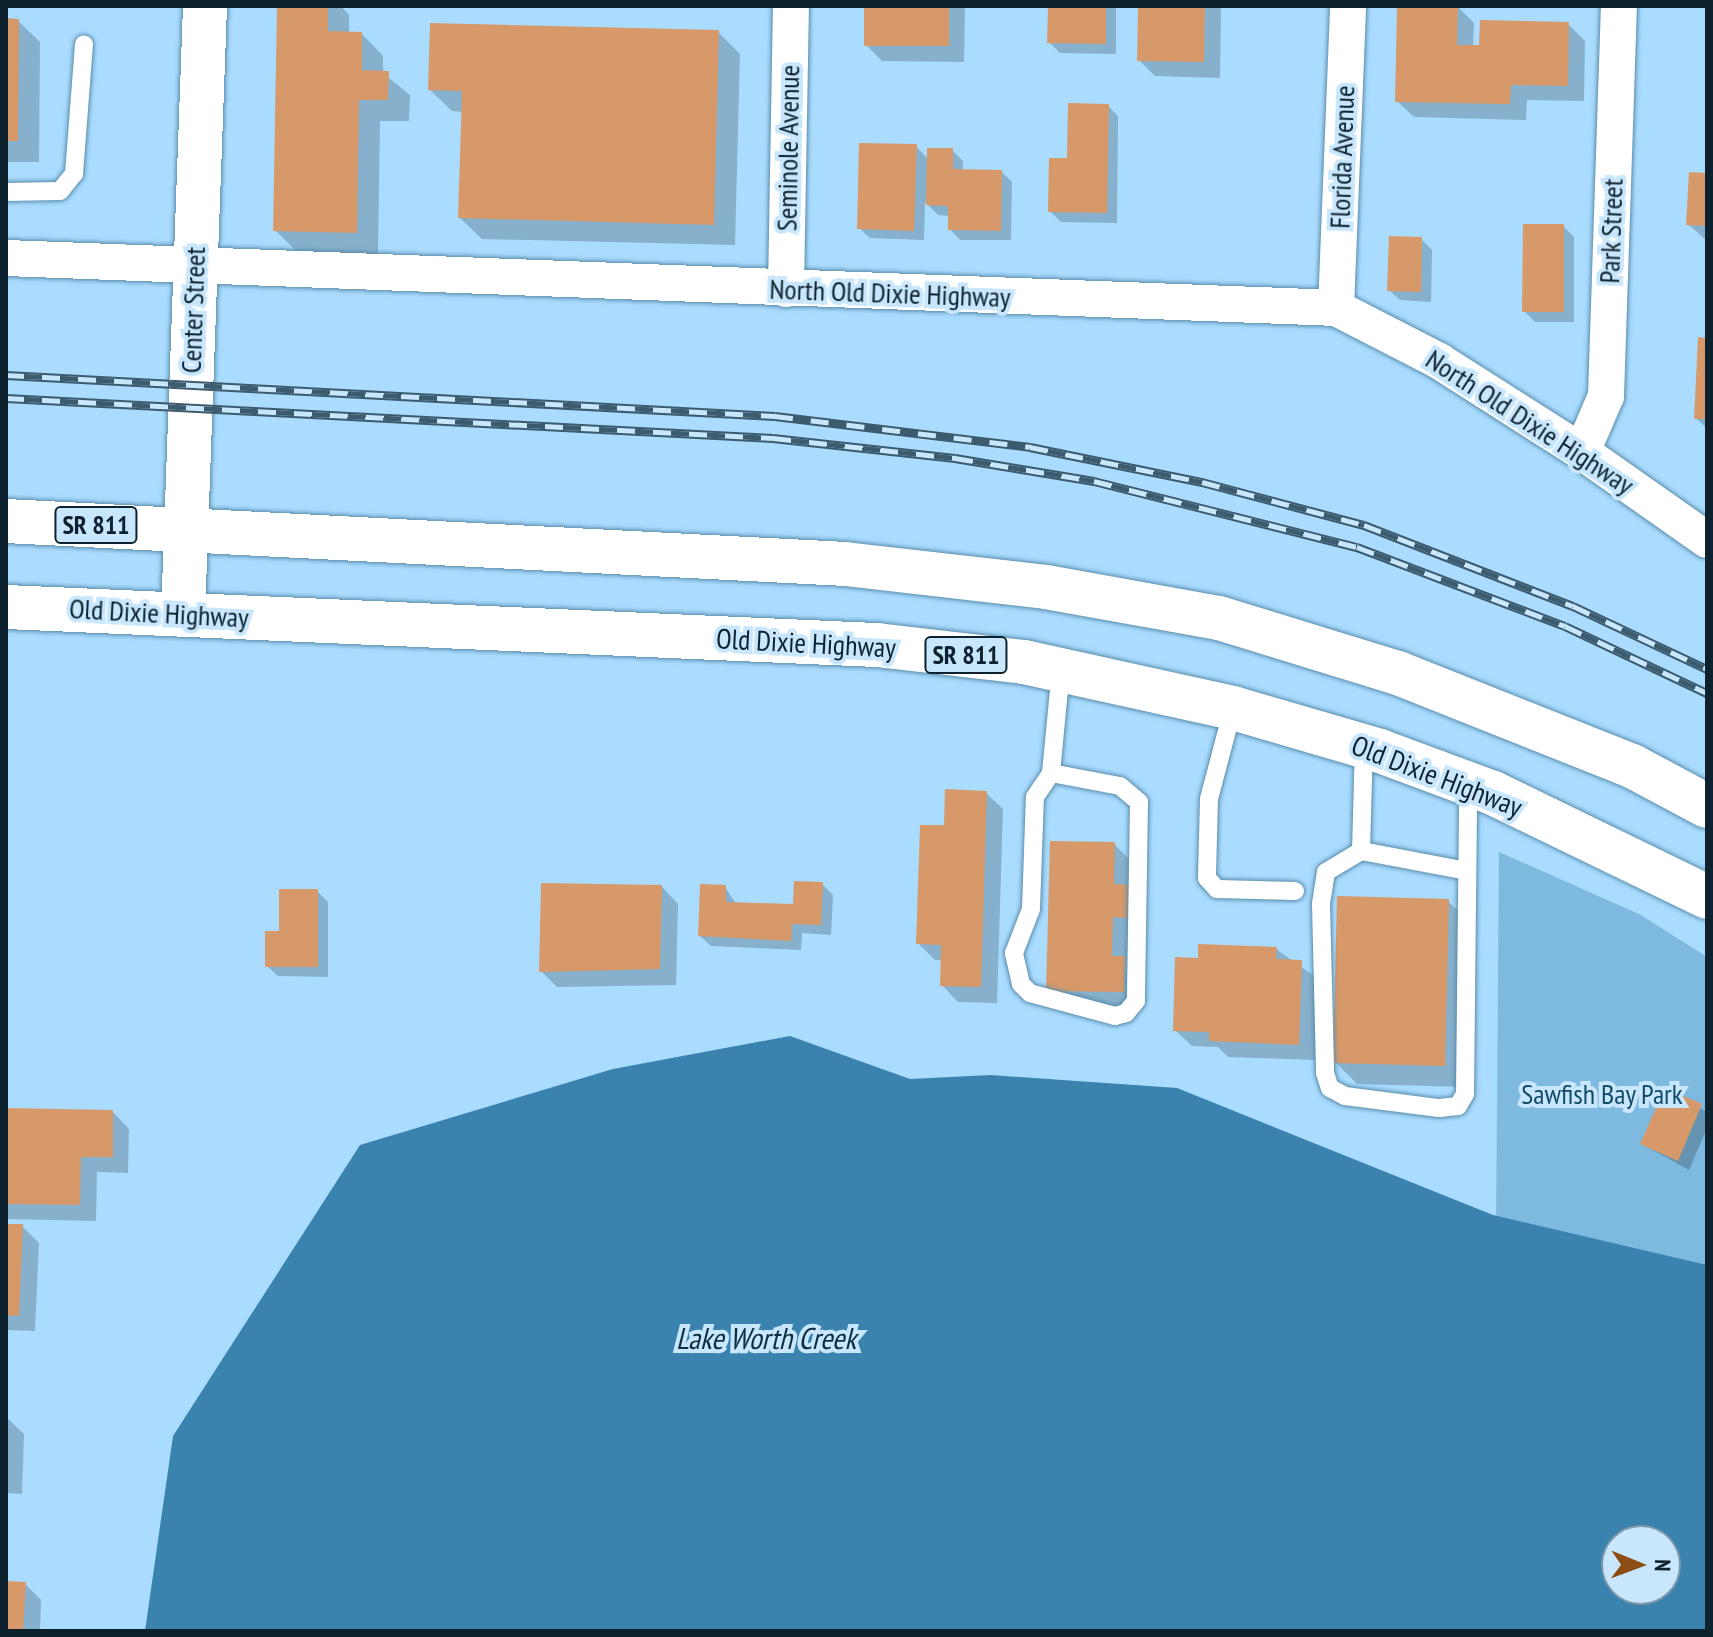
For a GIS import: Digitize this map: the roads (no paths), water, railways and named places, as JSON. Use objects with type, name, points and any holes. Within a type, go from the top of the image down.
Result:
[{"type":"main road","name":"Center Street","points":[[183,615],[205,6]]},
{"type":"main road","name":"SR 811","points":[[6,521],[845,564],[1046,587],[1219,618],[1514,716],[1632,766],[1707,806]]},
{"type":"main road","name":"Old Dixie Highway","points":[[6,607],[877,645],[1061,670],[1233,708],[1364,746],[1468,784],[1707,897]]},
{"type":"street","name":"Seminole Avenue","points":[[786,289],[791,6]]},
{"type":"street","name":"Florida Avenue","points":[[1336,308],[1348,6]]},
{"type":"street","name":"Park Street","points":[[1582,452],[1606,396],[1619,6]]},
{"type":"street","name":"North Old Dixie Highway","points":[[6,258],[1336,308],[1439,361],[1582,452],[1707,540]]},
{"type":"lane","points":[[6,192],[60,191],[74,174],[84,44]]},
{"type":"lane","points":[[1051,773],[1120,786],[1139,802],[1136,1001],[1126,1013],[1115,1016],[1030,993],[1021,984],[1014,953],[1031,909],[1035,797],[1051,773],[1061,670]]},
{"type":"lane","points":[[1233,708],[1209,799],[1207,878],[1217,889],[1295,891]]},
{"type":"lane","points":[[1361,851],[1364,746]]},
{"type":"lane","points":[[1467,871],[1361,851],[1326,872],[1321,904],[1325,1073],[1330,1088],[1345,1096],[1458,1106],[1465,1094],[1468,784]]},
{"type":"water","name":"Lake Worth Creek","points":[[790,1036],[910,1079],[991,1075],[1177,1088],[1493,1215],[1707,1265],[1707,1631],[145,1631],[173,1436],[360,1145],[613,1069]]},
{"type":"railway","points":[[6,375],[775,416],[1030,447],[1202,482],[1364,525],[1573,606],[1707,669]]},
{"type":"railway","points":[[6,398],[773,438],[955,458],[1094,481],[1357,547],[1565,626],[1707,693]]},
{"type":"park label","name":"Sawfish Bay Park","points":[[1602,1094]]}]
